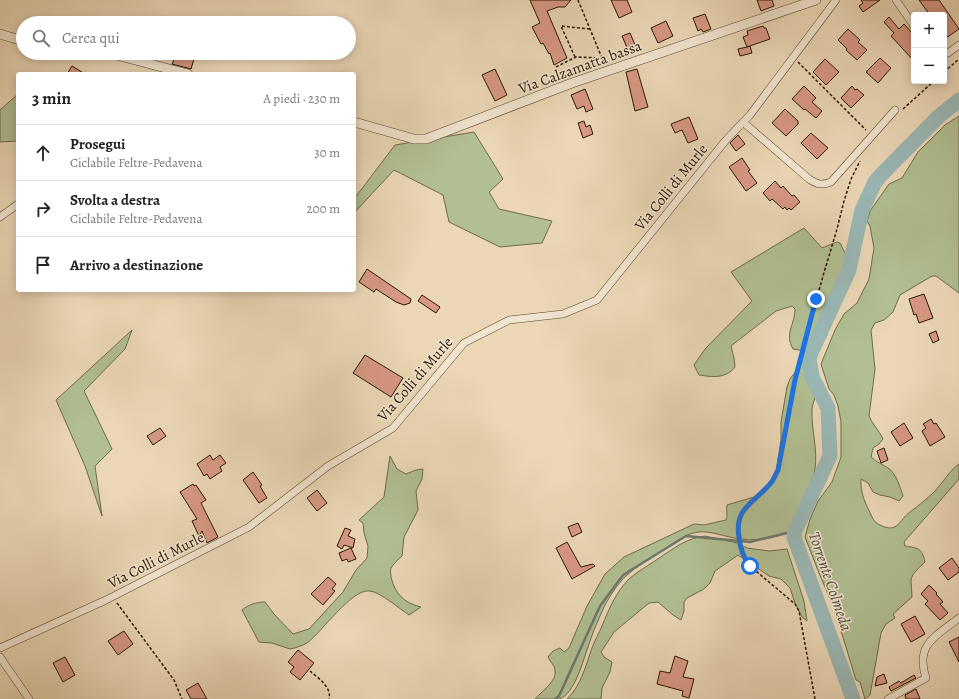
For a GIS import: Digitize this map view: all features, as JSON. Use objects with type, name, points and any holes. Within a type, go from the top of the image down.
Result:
[{"type":"street","name":"Via Calzamatta bassa","points":[[356,123],[414,139],[426,140],[572,83],[816,0]]},
{"type":"street","name":"Via Colli di Murle","points":[[0,648],[112,596],[249,527],[328,466],[393,428],[464,342],[509,320],[563,314],[597,300],[696,176],[726,140],[750,116],[836,0]]},
{"type":"street","points":[[896,0],[911,22]]},
{"type":"street","points":[[0,34],[16,39]]},
{"type":"street","points":[[947,53],[959,45]]},
{"type":"street","points":[[135,60],[180,72]]},
{"type":"street","points":[[743,122],[809,179],[816,184],[822,185],[831,182],[872,135],[898,110]]},
{"type":"street","points":[[0,217],[16,205]]},
{"type":"street","points":[[888,699],[926,678],[922,663],[924,649],[934,638],[959,618]]},
{"type":"street","points":[[0,657],[29,699]]},
{"type":"path","points":[[578,0],[602,58],[615,69]]},
{"type":"path","points":[[575,57],[561,26],[590,29]]},
{"type":"path","points":[[556,67],[575,57],[602,58]]},
{"type":"path","points":[[793,57],[872,135]]},
{"type":"path","points":[[947,69],[959,59]]},
{"type":"path","points":[[898,110],[930,84]]},
{"type":"path","points":[[815,699],[799,611],[795,604],[750,566],[744,558],[737,526],[739,518],[746,506],[772,482],[778,470],[795,380],[805,340],[844,201],[851,179],[861,160]]},
{"type":"path","points":[[112,596],[174,680],[182,699]]},
{"type":"path","points":[[310,670],[327,687],[330,695],[329,699]]},
{"type":"green space","points":[[16,96],[16,141],[0,142],[0,110]]},
{"type":"green space","points":[[959,116],[959,293],[936,276],[932,276],[900,295],[893,312],[884,320],[875,323],[871,330],[875,369],[869,416],[883,439],[873,448],[871,457],[891,470],[897,480],[903,496],[899,501],[880,495],[873,492],[868,483],[861,479],[861,489],[864,499],[876,523],[891,528],[898,525],[906,515],[931,495],[959,464],[959,479],[904,542],[905,546],[916,548],[921,551],[925,562],[916,570],[912,577],[912,597],[893,614],[895,618],[886,624],[881,633],[870,695],[865,699],[860,682],[856,680],[834,608],[805,537],[810,519],[818,501],[832,482],[841,457],[841,422],[838,406],[834,395],[829,389],[821,364],[835,330],[844,314],[857,303],[869,279],[874,248],[870,226],[867,221],[870,211],[889,184],[902,178],[918,152],[945,125]]},
{"type":"green space","points":[[474,132],[503,179],[489,192],[499,209],[552,221],[542,243],[500,247],[449,222],[443,195],[394,170],[356,211],[356,196],[395,145]]},
{"type":"green space","points":[[804,228],[822,248],[837,242],[840,243],[849,261],[855,259],[832,308],[827,335],[820,348],[811,352],[793,349],[790,334],[795,309],[792,306],[776,311],[731,346],[735,367],[727,374],[718,376],[699,375],[694,365],[705,349],[752,301],[731,272]]},
{"type":"green space","points":[[132,330],[125,349],[84,391],[112,449],[95,466],[102,516],[85,466],[56,400]]},
{"type":"green space","points":[[802,358],[812,358],[812,366],[820,386],[812,409],[816,462],[809,494],[811,502],[798,530],[756,540],[699,532],[687,535],[675,542],[631,572],[614,590],[604,607],[591,637],[578,676],[570,691],[559,699],[535,699],[554,679],[554,667],[548,657],[553,651],[560,648],[564,652],[569,648],[587,606],[605,574],[624,557],[694,524],[704,525],[726,520],[727,505],[754,497],[765,490],[776,473],[781,439],[781,422],[787,387]]},
{"type":"green space","points":[[390,456],[397,469],[406,474],[423,469],[422,479],[416,491],[418,510],[404,537],[402,556],[391,568],[393,583],[401,597],[410,603],[421,607],[409,615],[379,594],[370,591],[363,592],[346,603],[305,644],[290,649],[272,643],[259,642],[242,610],[252,604],[265,602],[293,634],[309,629],[343,592],[356,570],[367,558],[368,546],[363,523],[359,520],[384,497]]},
{"type":"green space","points":[[705,536],[738,543],[747,548],[769,551],[787,549],[804,601],[807,621],[802,617],[790,588],[781,579],[769,576],[738,555],[715,571],[710,583],[704,589],[687,598],[684,602],[684,611],[681,620],[658,602],[649,603],[614,632],[601,652],[604,657],[612,662],[610,672],[602,688],[601,699],[567,699],[572,694],[579,682],[610,607],[624,584],[637,573],[677,546],[687,541]]},
{"type":"building","points":[[530,0],[571,0],[565,7],[558,7],[547,11],[567,58],[554,65],[550,53],[549,54],[543,43],[541,44],[532,27],[540,23]]},
{"type":"building","points":[[611,0],[627,0],[632,12],[619,18]]},
{"type":"building","points":[[757,0],[772,0],[774,6],[761,11]]},
{"type":"building","points":[[861,0],[880,0],[863,12],[859,6],[863,3]]},
{"type":"building","points":[[919,0],[939,0],[959,29],[947,37],[947,12],[928,12]]},
{"type":"building","points":[[705,14],[711,29],[703,32],[701,29],[698,31],[693,18]]},
{"type":"building","points":[[889,17],[899,29],[904,24],[911,32],[911,58],[891,36],[894,33],[884,22]]},
{"type":"building","points":[[666,21],[673,36],[658,43],[651,28]]},
{"type":"building","points":[[763,26],[766,28],[770,39],[747,47],[743,37],[748,35],[747,31]]},
{"type":"building","points":[[848,29],[860,40],[858,42],[867,50],[857,60],[838,40]]},
{"type":"building","points":[[630,33],[636,47],[628,50],[622,36]]},
{"type":"building","points":[[750,46],[752,53],[740,56],[738,49]]},
{"type":"building","points":[[880,58],[891,68],[878,83],[866,72]]},
{"type":"building","points":[[825,59],[839,72],[826,85],[813,72]]},
{"type":"building","points":[[174,60],[194,60],[191,69],[172,64]]},
{"type":"building","points":[[72,66],[82,72],[68,72]]},
{"type":"building","points":[[495,69],[507,95],[495,101],[482,75]]},
{"type":"building","points":[[637,69],[648,107],[635,111],[626,72]]},
{"type":"building","points":[[804,86],[816,98],[812,102],[822,111],[816,118],[792,99]]},
{"type":"building","points":[[852,86],[855,90],[857,89],[864,95],[851,108],[841,98]]},
{"type":"building","points":[[585,89],[593,109],[586,112],[584,106],[577,109],[571,95]]},
{"type":"building","points":[[785,109],[798,121],[798,124],[786,136],[772,123]]},
{"type":"building","points":[[689,117],[698,139],[688,143],[682,130],[675,133],[671,124]]},
{"type":"building","points":[[584,121],[586,127],[590,125],[593,134],[583,138],[578,123]]},
{"type":"building","points":[[811,133],[828,148],[817,159],[801,143]]},
{"type":"building","points":[[738,135],[745,144],[736,151],[730,143]]},
{"type":"building","points":[[742,158],[750,170],[748,171],[757,183],[746,191],[729,167]]},
{"type":"building","points":[[775,181],[781,188],[783,186],[792,196],[794,195],[800,202],[791,210],[789,208],[787,210],[785,207],[783,209],[772,199],[770,201],[763,193]]},
{"type":"building","points":[[367,269],[411,299],[410,303],[404,305],[396,302],[376,289],[374,292],[359,282]]},
{"type":"building","points":[[924,294],[933,318],[919,323],[916,314],[914,315],[909,299]]},
{"type":"building","points":[[422,295],[440,307],[436,313],[418,301]]},
{"type":"building","points":[[936,331],[939,340],[933,343],[929,334]]},
{"type":"building","points":[[365,355],[403,378],[391,397],[353,373]]},
{"type":"building","points":[[931,419],[934,424],[936,423],[945,437],[930,446],[922,431],[926,428],[923,424]]},
{"type":"building","points":[[904,423],[913,438],[900,446],[891,432]]},
{"type":"building","points":[[160,428],[166,436],[153,445],[147,436]]},
{"type":"building","points":[[884,448],[888,460],[881,463],[877,451]]},
{"type":"building","points":[[210,455],[213,460],[220,455],[226,463],[220,467],[222,471],[210,479],[207,474],[204,476],[197,464]]},
{"type":"building","points":[[253,472],[262,485],[260,486],[267,498],[259,503],[243,480]]},
{"type":"building","points":[[193,484],[194,486],[196,485],[206,500],[201,503],[218,537],[207,543],[202,531],[199,536],[192,521],[197,519],[180,492]]},
{"type":"building","points":[[317,490],[327,503],[317,511],[307,498]]},
{"type":"building","points":[[578,523],[582,532],[572,537],[568,527]]},
{"type":"building","points":[[345,528],[351,530],[348,536],[355,539],[353,548],[344,545],[342,549],[337,546]]},
{"type":"building","points":[[567,542],[581,567],[593,564],[595,566],[572,579],[556,548]]},
{"type":"building","points":[[351,548],[356,559],[348,562],[347,559],[342,561],[339,553]]},
{"type":"building","points":[[952,558],[959,568],[959,572],[948,580],[939,568]]},
{"type":"building","points":[[328,577],[336,584],[332,589],[335,591],[323,605],[311,594]]},
{"type":"building","points":[[929,585],[937,593],[936,594],[943,602],[940,604],[948,613],[940,620],[925,604],[928,601],[921,594]]},
{"type":"building","points":[[915,616],[925,634],[911,642],[901,624]]},
{"type":"building","points":[[124,631],[133,644],[118,655],[108,641]]},
{"type":"building","points":[[959,637],[959,662],[949,642]]},
{"type":"building","points":[[298,650],[314,663],[300,680],[290,672],[294,667],[288,662]]},
{"type":"building","points":[[675,656],[688,661],[683,677],[694,679],[689,698],[682,696],[683,691],[657,684],[660,671],[670,673]]},
{"type":"building","points":[[65,657],[75,675],[63,682],[53,663]]},
{"type":"building","points":[[884,674],[887,683],[875,686],[877,677]]},
{"type":"building","points":[[914,675],[916,678],[891,691],[889,687],[899,681],[901,683]]},
{"type":"building","points":[[198,683],[207,699],[191,699],[186,690]]},
{"type":"building","points":[[916,689],[920,699],[906,699],[905,695]]},
{"type":"waterway","name":"Torrente Colmeda","points":[[853,699],[794,537],[795,531],[830,456],[828,408],[812,377],[809,357],[849,270],[862,210],[875,182],[938,117],[959,100]]},
{"type":"waterway","points":[[555,699],[559,696],[600,606],[623,575],[686,536],[750,542],[795,531]]},
{"type":"route","points":[[750,566],[744,558],[741,549],[737,526],[739,518],[746,506],[772,482],[778,470],[795,380],[816,299]]}]
